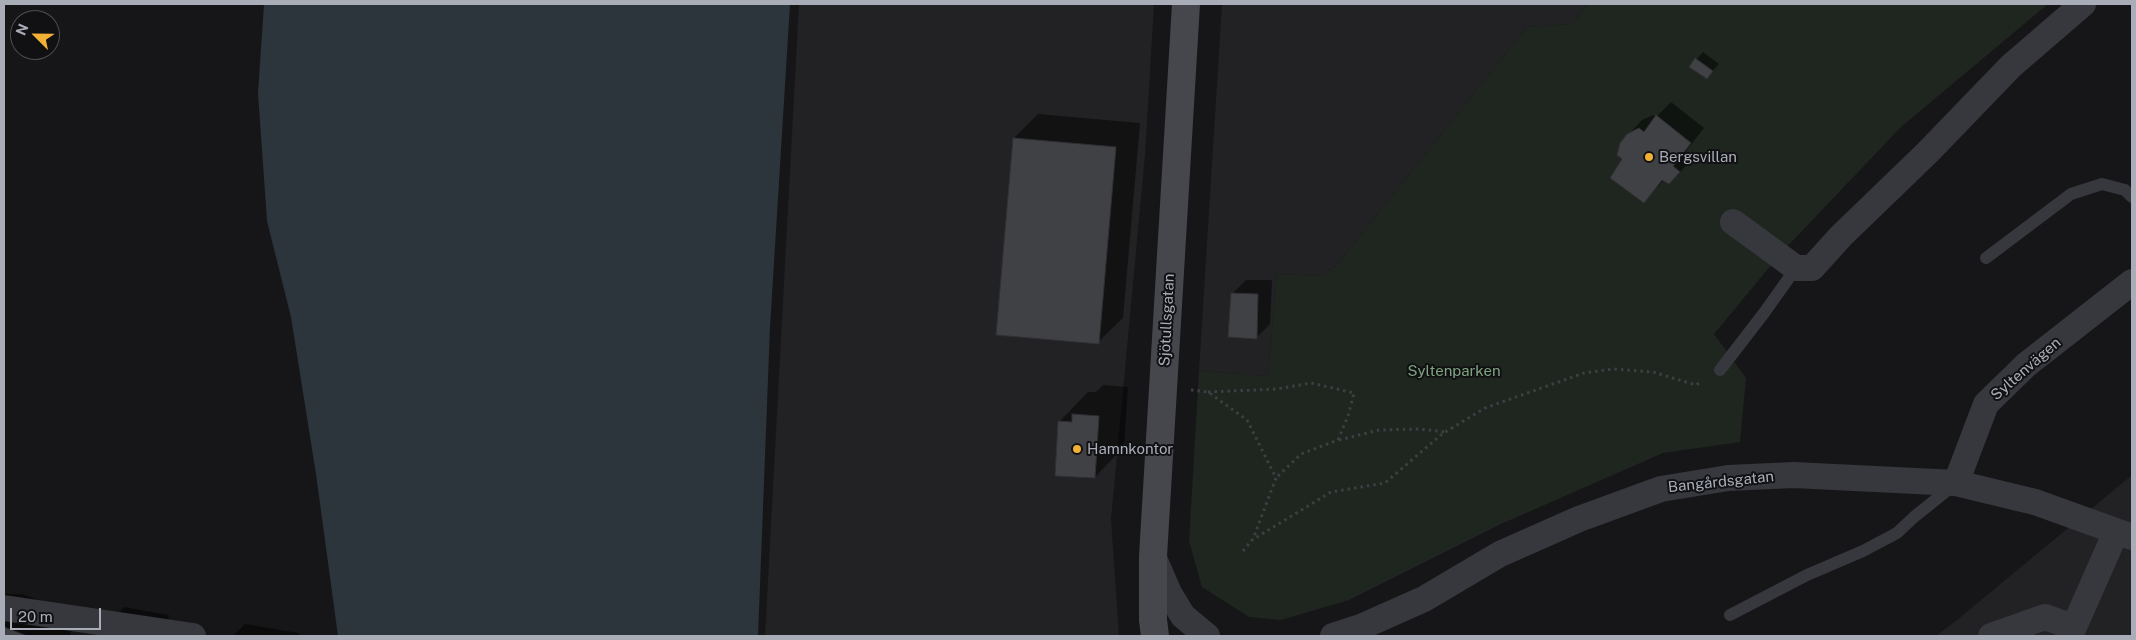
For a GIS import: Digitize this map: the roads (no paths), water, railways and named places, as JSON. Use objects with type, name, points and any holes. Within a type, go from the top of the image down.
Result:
[{"type":"main road","name":"Sjötullsgatan","points":[[1155,636],[1153,620],[1153,556],[1186,4]]},
{"type":"street","points":[[1733,222],[1796,268],[1812,268],[1841,236],[1928,152],[2011,66],[2083,4]]},
{"type":"street","name":"Syltenvägen","points":[[1956,484],[1986,404],[2026,365],[2132,282]]},
{"type":"street","name":"Bangårdsgatan","points":[[1333,636],[1361,627],[1424,600],[1500,554],[1579,519],[1661,489],[1728,478],[1794,475],[1956,484],[2035,502],[2124,535]]},
{"type":"street","points":[[1991,636],[2045,617],[2071,631],[2124,535]]},
{"type":"street","points":[[1153,556],[1169,593],[1183,616],[1207,636]]},
{"type":"street","points":[[4,608],[67,627],[193,636]]},
{"type":"lane","points":[[1986,258],[2071,194],[2102,184],[2125,190],[2132,196]]},
{"type":"lane","points":[[1720,370],[1796,268]]},
{"type":"lane","points":[[1730,615],[1807,575],[1863,551],[1897,533],[1914,516],[1956,484]]},
{"type":"place","name":"Bergsvillan","points":[[1649,157]]},
{"type":"place","name":"Hamnkontor","points":[[1077,449]]},
{"type":"park label","name":"Syltenparken","points":[[1454,371]]}]
